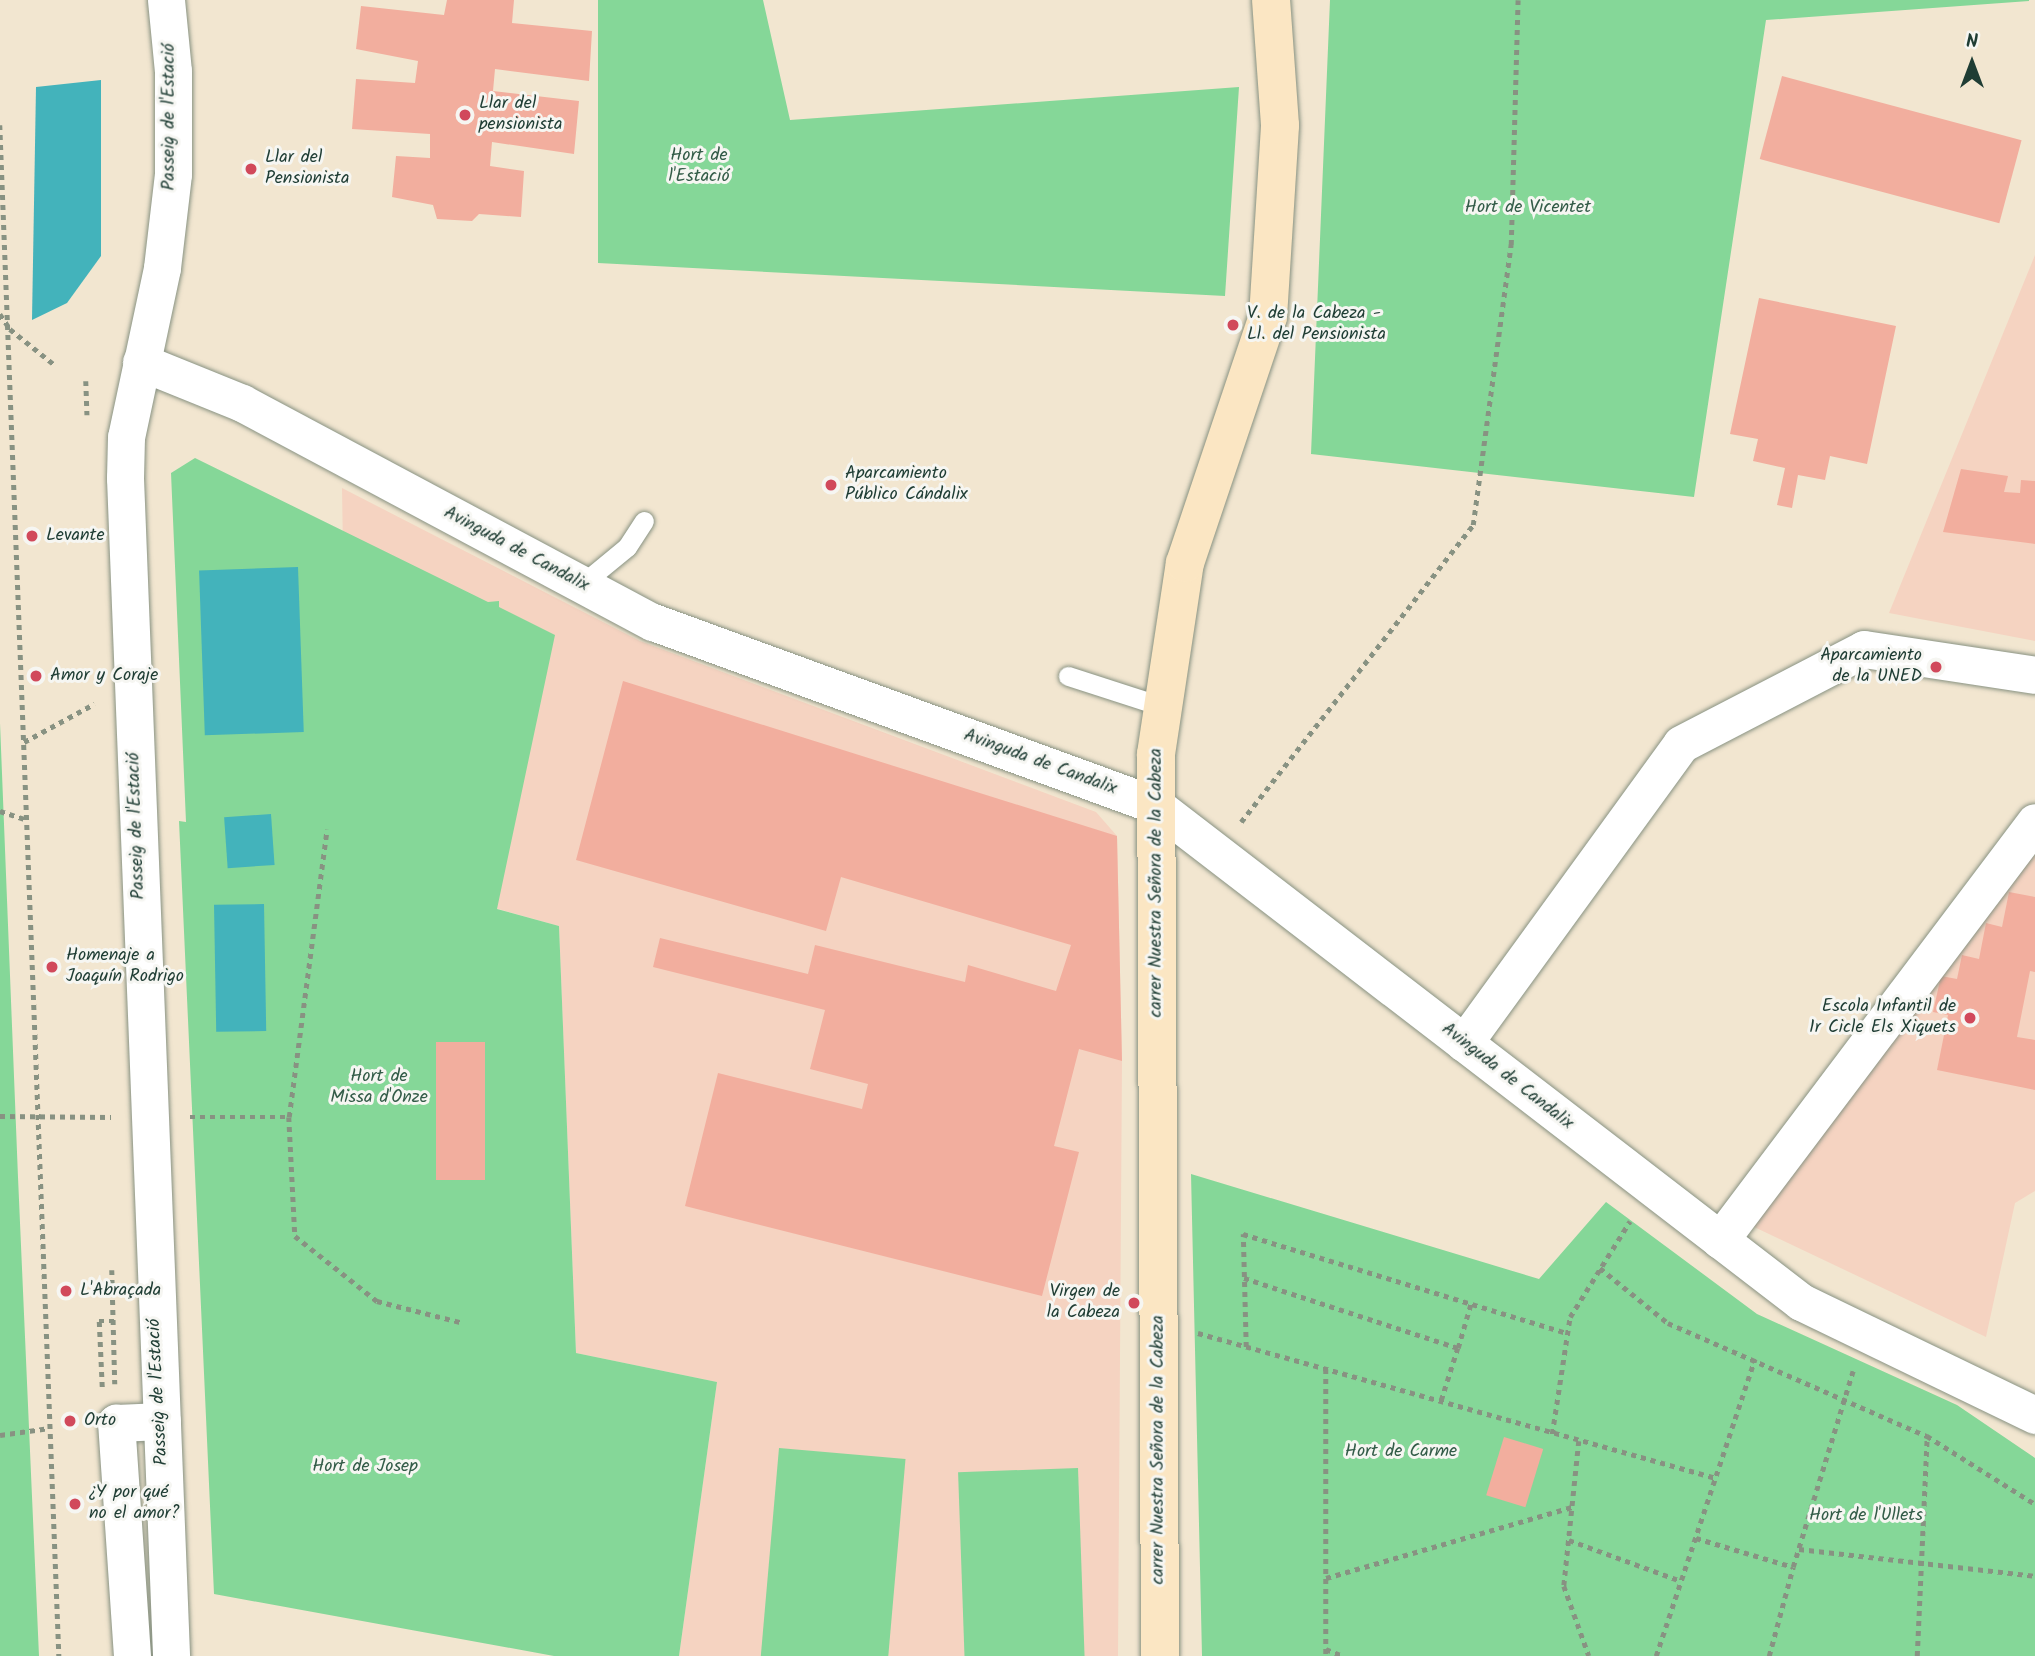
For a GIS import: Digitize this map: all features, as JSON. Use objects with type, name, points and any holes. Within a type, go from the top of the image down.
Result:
[{"type":"street","name":"Passeig de l'Estació","points":[[166,0],[173,71],[173,174],[162,268],[127,437],[125,478],[154,1320],[162,1421],[171,1656]]},
{"type":"street","name":"carrer Nuestra Señora de la Cabeza","points":[[1160,1656],[1155,805],[1161,706],[1185,563],[1268,317],[1280,125],[1271,0]]},
{"type":"street","name":"Avinguda de Candalix","points":[[141,362],[242,403],[653,622],[1155,805],[1801,1302],[2035,1415]]},
{"type":"street","points":[[1464,1043],[1681,744],[1864,649],[2035,675]]},
{"type":"street","points":[[1720,1240],[2035,822]]},
{"type":"street","points":[[132,1656],[116,1423],[162,1421]]},
{"type":"lane","points":[[582,584],[627,547],[644,521]]},
{"type":"lane","points":[[1068,676],[1161,706]]},
{"type":"path","points":[[1217,853],[1473,525],[1511,245],[1518,0]]},
{"type":"path","points":[[0,125],[10,329],[59,1656]]},
{"type":"path","points":[[0,314],[10,329],[56,366]]},
{"type":"path","points":[[24,742],[95,703]]},
{"type":"path","points":[[0,811],[27,820]]},
{"type":"path","points":[[327,829],[289,1116],[295,1236],[377,1301],[460,1322]]},
{"type":"path","points":[[0,1116],[37,1117]]},
{"type":"path","points":[[193,1117],[289,1116]]},
{"type":"path","points":[[1552,1434],[1570,1317],[1651,1187]]},
{"type":"path","points":[[1245,1347],[1243,1234],[1567,1333]]},
{"type":"path","points":[[1600,1268],[1668,1323],[1845,1397],[1927,1436],[2035,1504]]},
{"type":"path","points":[[1244,1278],[1458,1348]]},
{"type":"path","points":[[1441,1402],[1471,1303]]},
{"type":"path","points":[[1158,1322],[1716,1478]]},
{"type":"path","points":[[1769,1656],[1793,1567],[1865,1333]]},
{"type":"path","points":[[1656,1656],[1755,1359]]},
{"type":"path","points":[[1326,1369],[1326,1656]]},
{"type":"path","points":[[0,1435],[50,1428]]},
{"type":"path","points":[[1917,1656],[1927,1436]]},
{"type":"path","points":[[1579,1441],[1563,1586],[1589,1656]]},
{"type":"path","points":[[1326,1578],[1572,1507]]},
{"type":"path","points":[[1696,1538],[1793,1567]]},
{"type":"path","points":[[1569,1541],[1681,1581]]},
{"type":"path","points":[[1799,1549],[2035,1576]]},
{"type":"path","points":[[1326,1649],[1343,1656]]},
{"type":"shaded area","points":[[2035,255],[2035,641],[1889,613]]},
{"type":"shaded area","points":[[342,488],[640,641],[1096,812],[1117,836],[1122,1061],[1118,1656],[679,1656],[717,1382],[576,1353],[559,926],[348,867]]},
{"type":"shaded area","name":"Escola Infantil de 1r Cicle Els Xiquets","points":[[2035,844],[2035,1191],[2015,1203],[1986,1337],[1750,1225]]},
{"type":"green space","name":"Hort de l'Estació","points":[[598,0],[763,0],[790,120],[1239,87],[1225,296],[598,263]]},
{"type":"green space","name":"Hort de Vicentet","points":[[1330,0],[2029,1],[1766,20],[1694,497],[1311,454]]},
{"type":"green space","points":[[195,458],[488,602],[499,601],[499,607],[555,635],[497,909],[559,926],[576,1353],[717,1382],[679,1656],[554,1656],[214,1594],[179,821],[186,822],[171,473]]},
{"type":"green space","points":[[0,723],[18,1177],[39,1656],[0,1656]]},
{"type":"green space","name":"Hort de Carme","points":[[1191,1174],[1539,1279],[1606,1202],[1757,1314],[1957,1405],[2035,1458],[2035,1656],[1202,1656]]},
{"type":"green space","points":[[779,1448],[906,1459],[888,1656],[761,1656]]},
{"type":"green space","points":[[1078,1468],[1085,1656],[964,1656],[958,1472]]},
{"type":"water","points":[[101,80],[101,256],[67,303],[32,320],[36,87]]},
{"type":"water","points":[[298,567],[304,732],[205,735],[199,570]]},
{"type":"water","points":[[271,814],[275,865],[228,868],[224,817]]},
{"type":"water","points":[[264,904],[266,1031],[216,1032],[214,905]]},
{"type":"building","name":"Llar del pensionista","points":[[447,0],[514,0],[512,23],[592,31],[589,81],[495,69],[493,91],[579,101],[574,154],[492,142],[490,166],[524,171],[521,217],[479,214],[472,221],[437,219],[433,205],[392,197],[396,156],[430,158],[430,134],[352,129],[356,79],[415,83],[418,61],[356,49],[361,6],[444,15]]},
{"type":"building","points":[[1782,76],[2022,140],[1999,223],[1760,159]]},
{"type":"building","points":[[1759,298],[1896,326],[1867,464],[1830,456],[1825,480],[1798,475],[1792,508],[1777,505],[1785,468],[1753,461],[1758,439],[1730,434]]},
{"type":"building","points":[[1961,469],[2008,476],[2004,492],[2020,493],[2021,480],[2035,481],[2035,544],[1943,532]]},
{"type":"building","points":[[623,681],[1117,836],[1122,1061],[1079,1049],[1054,1146],[1079,1152],[1042,1296],[685,1206],[718,1073],[862,1109],[868,1084],[810,1069],[825,1010],[653,967],[660,938],[808,974],[815,945],[965,982],[968,965],[1056,991],[1071,945],[841,877],[826,931],[576,860]]},
{"type":"building","points":[[2009,892],[2035,897],[2035,972],[2030,971],[2017,1037],[2035,1040],[2035,1090],[1937,1070],[1948,1015],[1933,1012],[1941,976],[1957,979],[1962,955],[1979,959],[1986,923],[2002,927]]},
{"type":"building","points":[[436,1042],[485,1042],[485,1180],[436,1180]]},
{"type":"building","points":[[1504,1437],[1543,1449],[1525,1507],[1486,1495]]},
{"type":"place","name":"Llar del pensionista","points":[[465,115]]},
{"type":"place","name":"Llar del Pensionista","points":[[251,169]]},
{"type":"place","name":"V. de la Cabeza - Ll. del Pensionista","points":[[1233,325]]},
{"type":"place","name":"Aparcamiento Público Cándalix","points":[[831,485]]},
{"type":"place","name":"Levante","points":[[32,536]]},
{"type":"place","name":"Aparcamiento de la UNED","points":[[1936,667]]},
{"type":"place","name":"Amor y Coraje","points":[[36,676]]},
{"type":"place","name":"Homenaje a Joaquín Rodrigo","points":[[52,967]]},
{"type":"place","name":"Escola Infantil de 1r Cicle Els Xiquets","points":[[1970,1018]]},
{"type":"place","name":"L'Abraçada","points":[[66,1291]]},
{"type":"place","name":"Virgen de la Cabeza","points":[[1134,1303]]},
{"type":"place","name":"Orto","points":[[70,1421]]},
{"type":"place","name":"¿Y por qué no el amor?","points":[[75,1504]]},
{"type":"park label","name":"Hort de Missa d'Onze","points":[[379,1088]]},
{"type":"park label","name":"Hort de Josep","points":[[365,1467]]},
{"type":"park label","name":"Hort de l'Ullets","points":[[1866,1516]]}]
